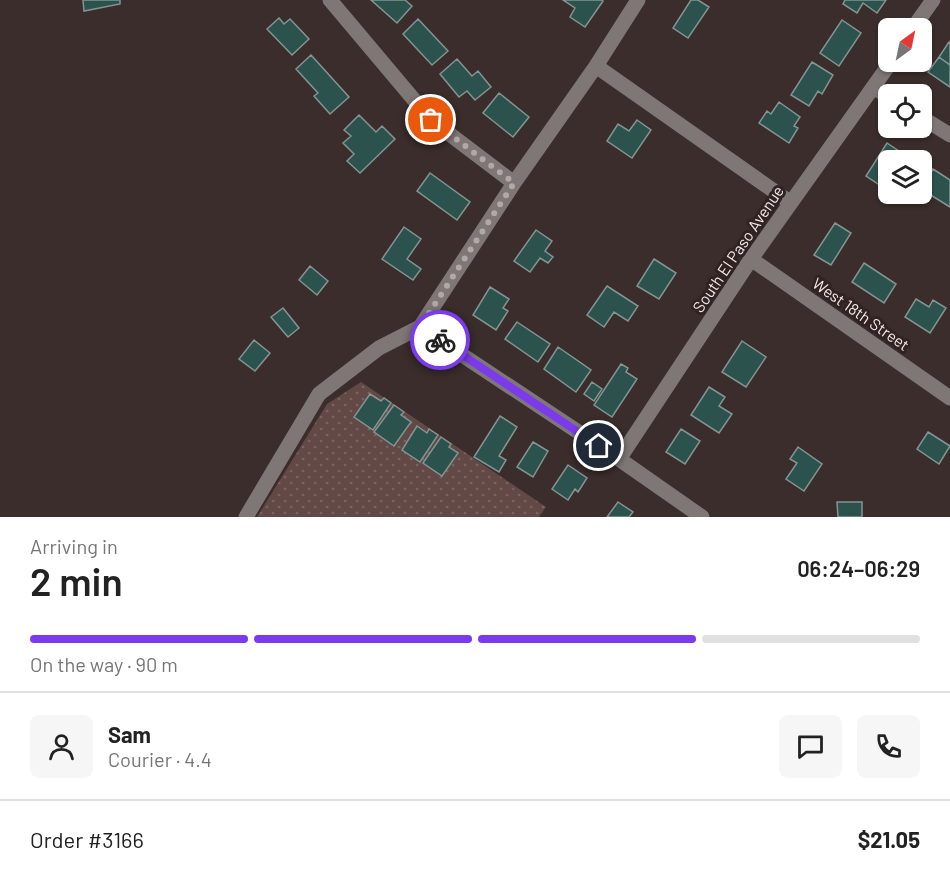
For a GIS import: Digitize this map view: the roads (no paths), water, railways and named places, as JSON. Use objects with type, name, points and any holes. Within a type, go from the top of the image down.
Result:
[{"type":"street","points":[[330,0],[431,120],[514,183]]},
{"type":"street","points":[[246,517],[319,394],[379,348],[420,327],[514,183],[639,0]]},
{"type":"street","points":[[920,18],[933,0]]},
{"type":"street","points":[[596,66],[791,203]]},
{"type":"street","name":"South El Paso Avenue","points":[[619,459],[751,259],[884,72]]},
{"type":"street","points":[[873,87],[878,90]]},
{"type":"street","points":[[932,124],[950,135]]},
{"type":"street","name":"West 18th Street","points":[[751,259],[950,398]]},
{"type":"street","points":[[420,327],[702,517]]}]
